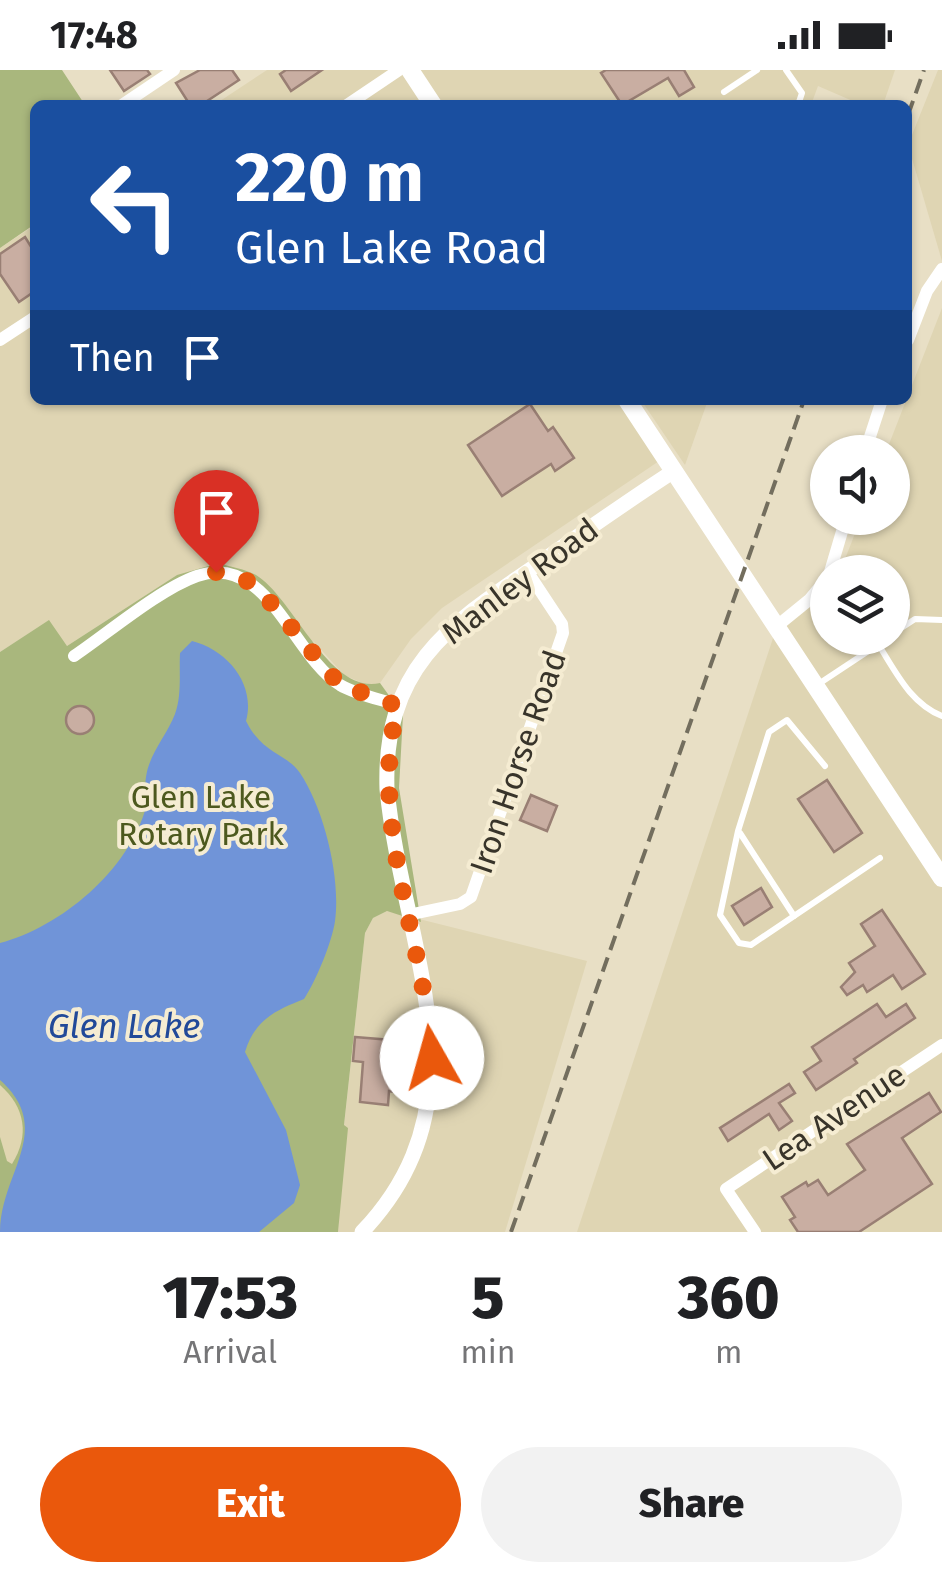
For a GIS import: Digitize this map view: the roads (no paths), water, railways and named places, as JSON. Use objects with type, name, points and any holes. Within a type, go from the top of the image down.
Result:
[{"type":"main road","points":[[410,70],[430,100]]},
{"type":"main road","points":[[630,405],[942,878]]},
{"type":"street","points":[[129,100],[174,70]]},
{"type":"street","points":[[355,100],[399,70]]},
{"type":"street","points":[[912,330],[942,269]]},
{"type":"street","points":[[0,340],[30,319]]},
{"type":"street","points":[[871,435],[880,405]]},
{"type":"street","name":"Manley Road","points":[[362,1232],[390,1199],[411,1162],[424,1128],[431,1092],[431,1041],[387,789],[388,752],[398,706],[415,670],[452,625],[674,471]]},
{"type":"street","name":"Iron Horse Road","points":[[408,915],[460,904],[471,896],[564,633],[527,571]]},
{"type":"street","points":[[74,656],[186,581],[216,572],[231,574],[259,589],[339,684],[398,706]]},
{"type":"street","points":[[777,626],[810,599]]},
{"type":"street","name":"Lea Avenue","points":[[756,1232],[726,1189],[942,1046]]},
{"type":"lane","points":[[724,92],[757,70]]},
{"type":"lane","points":[[786,70],[802,93],[800,100]]},
{"type":"lane","points":[[910,622],[915,619],[942,620]]},
{"type":"lane","points":[[816,685],[861,655]]},
{"type":"lane","points":[[885,655],[908,693],[942,716]]},
{"type":"lane","points":[[825,766],[787,720],[769,732],[738,832],[720,915],[739,943],[751,945],[880,858]]},
{"type":"lane","points":[[738,832],[794,916]]},
{"type":"water","name":"Glen Lake","points":[[192,641],[217,652],[243,682],[246,721],[260,741],[300,773],[316,805],[333,864],[335,921],[318,972],[304,999],[260,1024],[245,1052],[286,1130],[300,1185],[294,1203],[259,1232],[0,1232],[2,1211],[25,1135],[24,1117],[16,1098],[0,1080],[0,943],[69,910],[90,893],[125,853],[146,807],[151,760],[177,707],[180,653]]},
{"type":"railway","points":[[912,104],[924,70]]},
{"type":"railway","points":[[511,1232],[802,405]]},
{"type":"park label","name":"Glen Lake Rotary Park","points":[[201,816]]}]
